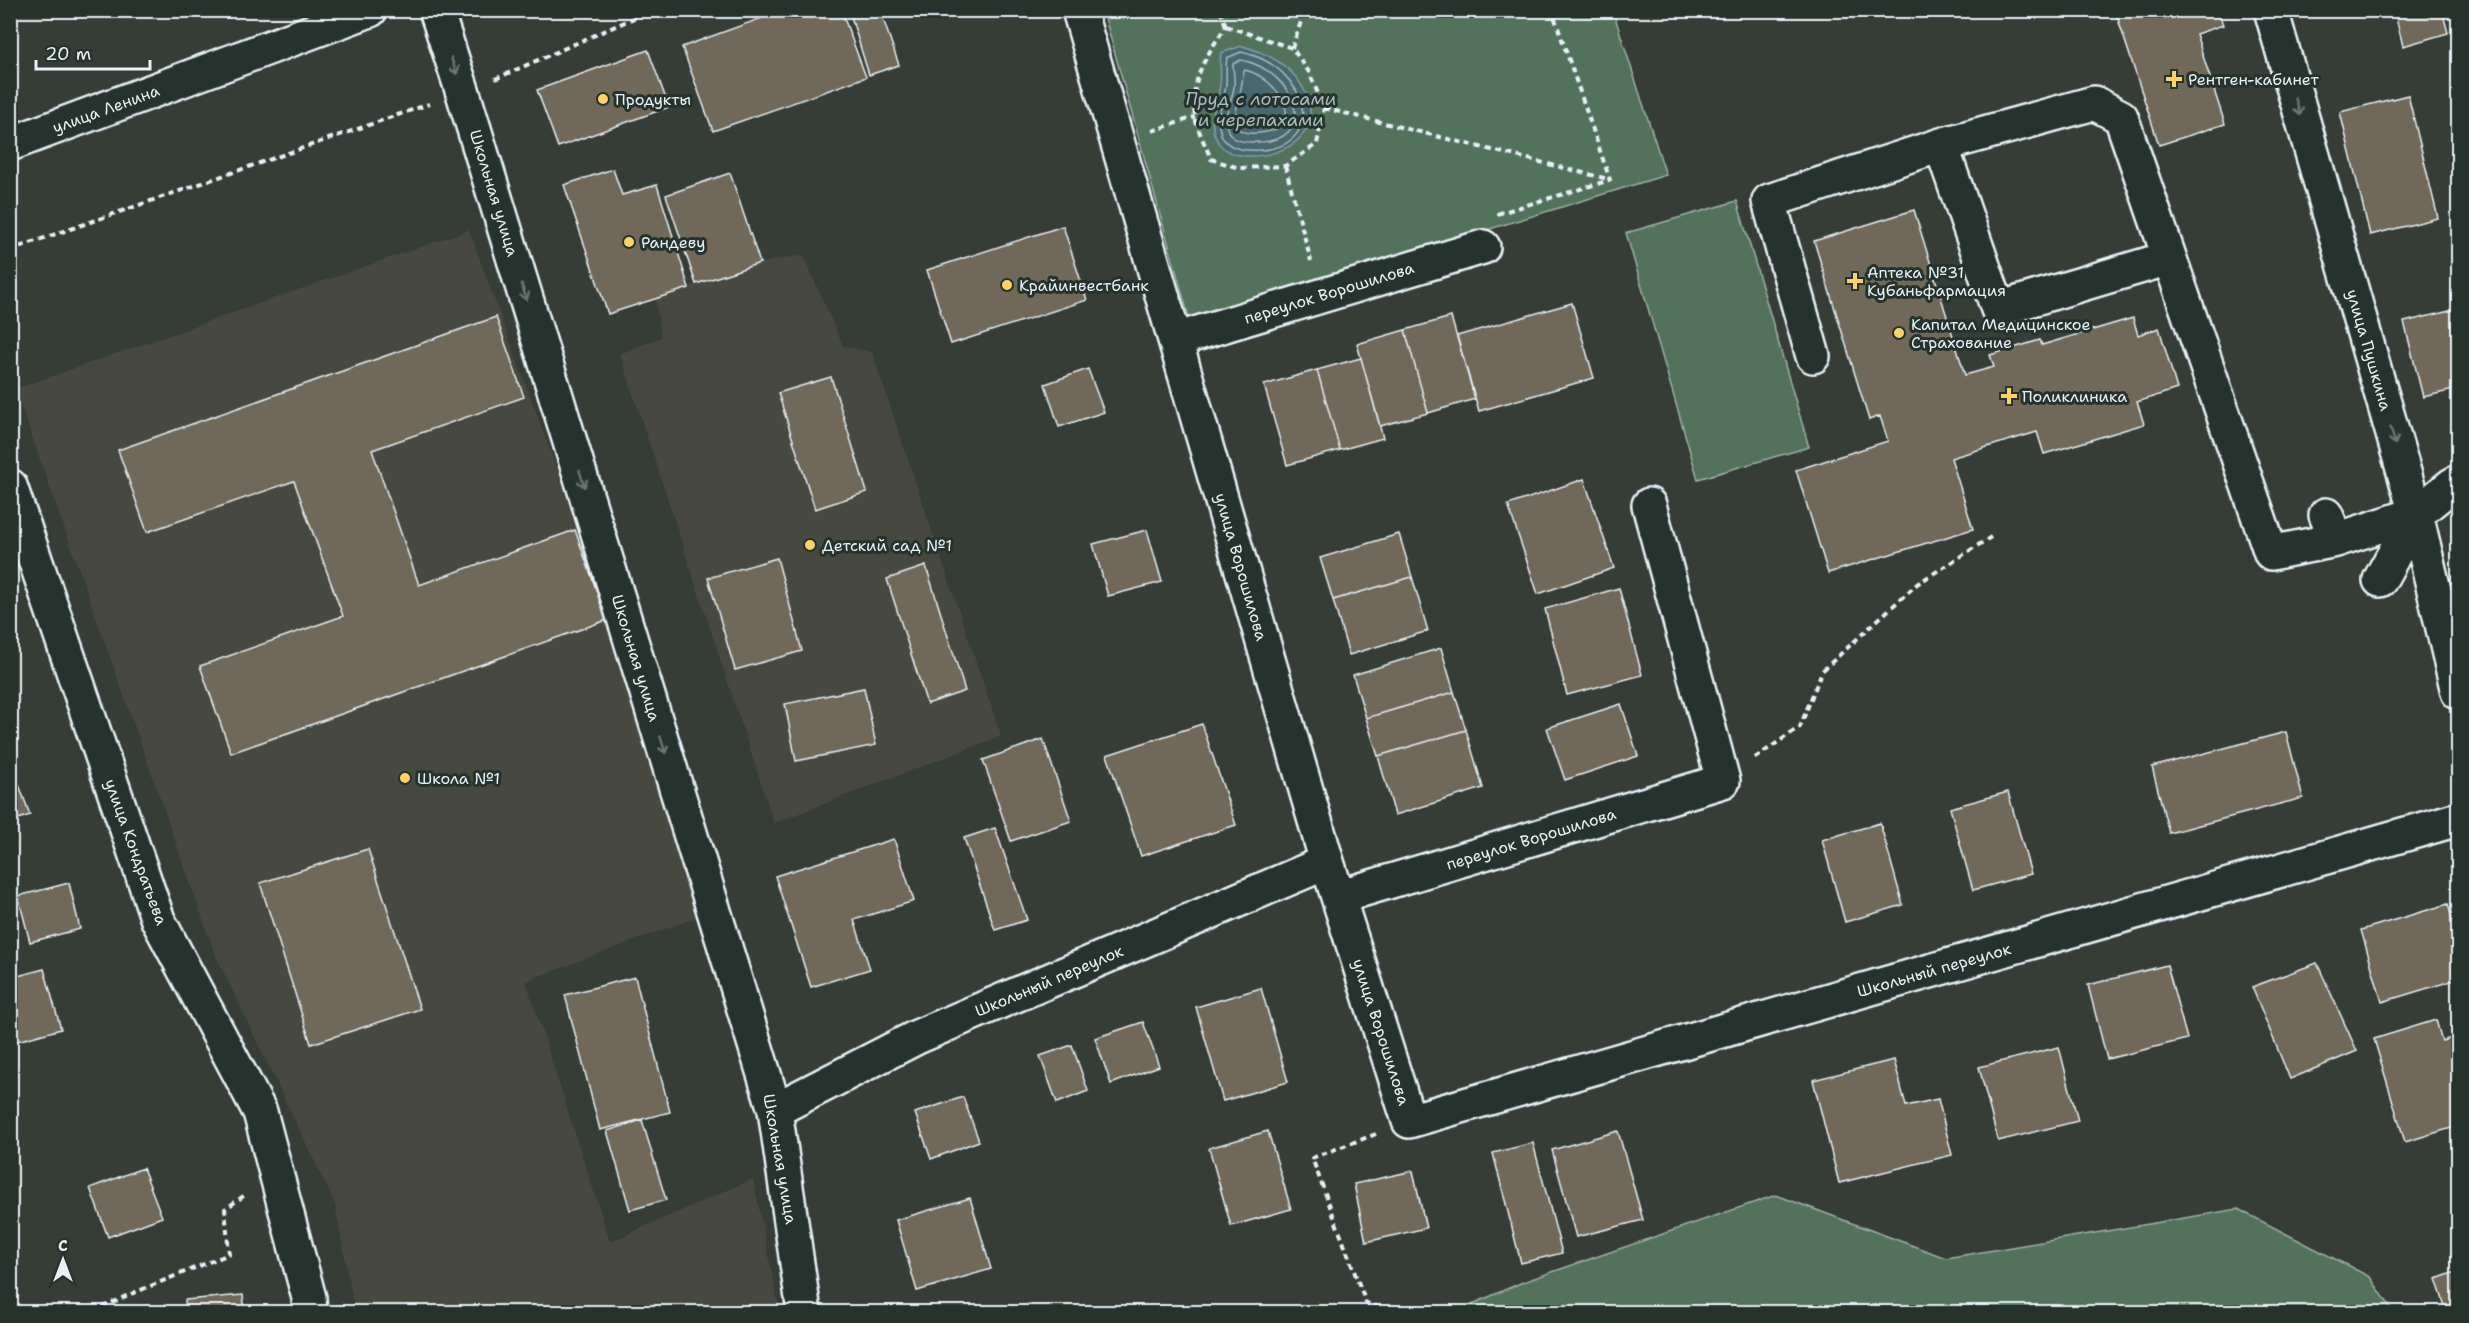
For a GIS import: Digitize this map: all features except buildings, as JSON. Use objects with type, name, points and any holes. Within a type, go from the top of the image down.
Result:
[{"type":"street","name":"улица Ленина","points":[[10,144],[370,10]]},
{"type":"street","name":"Школьная улица","points":[[436,10],[775,1110],[804,1312]]},
{"type":"street","name":"улица Ворошилова","points":[[1079,10],[1338,897],[1409,1121]]},
{"type":"street","name":"улица Пушкина","points":[[2271,10],[2416,514],[2458,692]]},
{"type":"street","points":[[1813,356],[1769,201],[1941,145],[2094,103],[2121,117],[2271,553],[2331,527],[2416,514]]},
{"type":"street","points":[[1941,145],[1998,309],[2169,258]]},
{"type":"street","name":"переулок Ворошилова","points":[[1175,340],[1484,232]]},
{"type":"street","points":[[2380,580],[2416,514],[2452,484],[2458,482]]},
{"type":"street","name":"улица Кондратьева","points":[[10,486],[158,920],[260,1112],[309,1298],[310,1312]]},
{"type":"street","points":[[1649,505],[1723,781]]},
{"type":"street","name":"переулок Ворошилова","points":[[1338,897],[1723,781]]},
{"type":"street","name":"Школьный переулок","points":[[1409,1121],[2458,819]]},
{"type":"street","name":"Школьный переулок","points":[[775,1110],[917,1037],[1328,862]]},
{"type":"path","points":[[10,250],[463,93],[652,10]]},
{"type":"path","points":[[1220,10],[1226,27]]},
{"type":"path","points":[[1292,48],[1305,10]]},
{"type":"path","points":[[1552,10],[1610,180]]},
{"type":"path","points":[[1226,27],[1292,48],[1309,72],[1324,108],[1317,144],[1285,166],[1239,168],[1211,159],[1195,117],[1194,91],[1202,62],[1226,27]]},
{"type":"path","points":[[1324,108],[1610,180]]},
{"type":"path","points":[[1151,131],[1195,117]]},
{"type":"path","points":[[1148,120],[1154,143]]},
{"type":"path","points":[[1285,166],[1313,269]]},
{"type":"path","points":[[1484,232],[1610,180]]},
{"type":"path","points":[[1723,781],[1800,727],[1821,671],[1917,584],[1991,537]]},
{"type":"path","points":[[1395,1312],[1366,1303],[1312,1158],[1409,1121]]},
{"type":"path","points":[[93,1312],[229,1254],[225,1209],[275,1173]]},
{"type":"shaded area","name":"Школа №1","points":[[469,230],[619,639],[697,917],[526,981],[610,1242],[753,1179],[780,1312],[355,1312],[335,1204],[216,956],[15,389]]},
{"type":"shaded area","name":"Детский сад №1","points":[[803,255],[843,346],[872,352],[1001,736],[774,823],[620,354],[661,337],[655,298],[760,263]]},
{"type":"green space","points":[[1103,11],[1613,11],[1666,175],[1190,321]]},
{"type":"green space","points":[[1737,201],[1809,447],[1698,479],[1626,233]]},
{"type":"green space","points":[[1776,1195],[1946,1258],[2238,1209],[2370,1277],[2394,1312],[1454,1312],[1523,1282]]},
{"type":"water","name":"Пруд с лотосами и черепахами","points":[[1242,46],[1268,56],[1284,66],[1297,78],[1309,102],[1310,116],[1307,128],[1300,138],[1276,152],[1246,156],[1233,153],[1221,146],[1216,138],[1213,117],[1221,81],[1221,53]]},
{"type":"place","name":"Рентген-кабинет","points":[[2174,79]]},
{"type":"place","name":"Продукты","points":[[603,99]]},
{"type":"place","name":"Рандеву","points":[[629,242]]},
{"type":"place","name":"Аптека №31 Кубаньфармация","points":[[1855,281]]},
{"type":"place","name":"Крайинвестбанк","points":[[1007,285]]},
{"type":"place","name":"Капитал Медицинское Страхование","points":[[1899,333]]},
{"type":"place","name":"Поликлиника","points":[[2009,396]]},
{"type":"place","name":"Детский сад №1","points":[[810,545]]},
{"type":"place","name":"Школа №1","points":[[405,778]]}]
